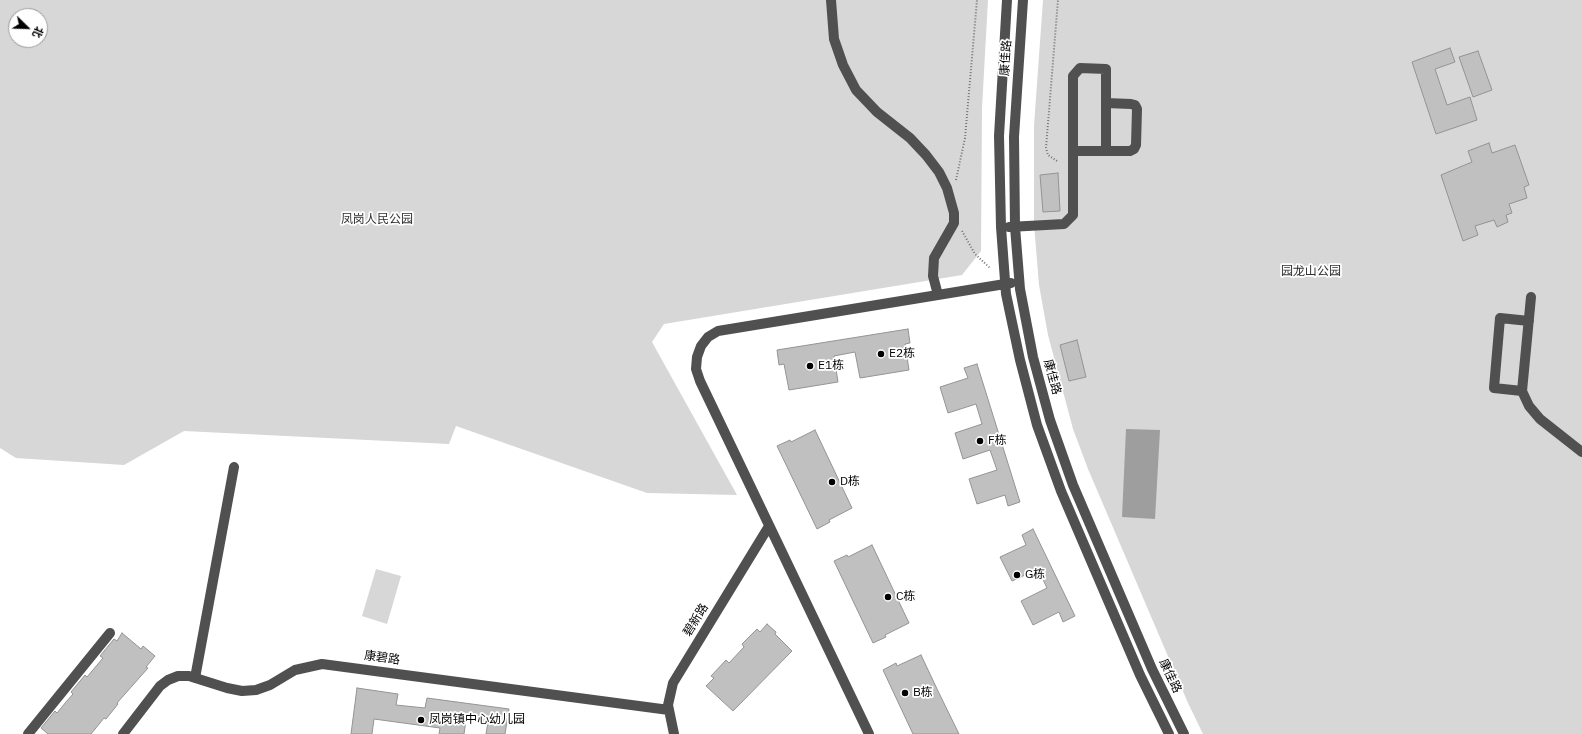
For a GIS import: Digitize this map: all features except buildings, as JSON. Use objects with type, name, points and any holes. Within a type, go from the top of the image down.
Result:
[{"type":"street","points":[[831,0],[834,39],[843,65],[856,90],[877,112],[910,138],[926,155],[939,172],[951,201],[954,213],[954,223],[934,258],[933,276],[938,295]]},
{"type":"street","name":"康佳路","points":[[1007,0],[999,136],[1001,227],[1006,284],[1026,386],[1047,456],[1129,651],[1169,734]]},
{"type":"street","name":"康佳路","points":[[1023,0],[1014,137],[1015,226],[1020,282],[1033,357],[1060,451],[1073,485],[1139,638],[1184,734]]},
{"type":"street","points":[[1001,227],[1064,224],[1071,219],[1074,211],[1073,76],[1075,71],[1080,68],[1106,69],[1106,151]]},
{"type":"street","points":[[1074,151],[1130,151],[1134,149],[1136,145],[1137,109],[1131,104],[1106,103]]},
{"type":"street","points":[[869,734],[700,381],[696,369],[696,357],[701,346],[708,337],[718,331],[1020,282]]},
{"type":"street","points":[[1531,296],[1522,391],[1529,406],[1540,420],[1582,452]]},
{"type":"street","points":[[1522,391],[1494,388],[1500,318],[1529,321]]},
{"type":"street","points":[[195,678],[234,467]]},
{"type":"street","name":"碧新路","points":[[674,734],[669,710],[670,694],[678,674],[770,526]]},
{"type":"street","points":[[28,734],[110,633]]},
{"type":"street","name":"康碧路","points":[[123,734],[160,686],[168,680],[178,676],[195,678],[227,688],[256,690],[270,685],[295,670],[308,666],[336,665],[669,710]]},
{"type":"path","points":[[951,201],[965,138],[977,0]]},
{"type":"path","points":[[1056,161],[1048,155],[1046,148],[1058,0]]},
{"type":"path","points":[[954,223],[960,228],[975,254],[990,268]]},
{"type":"green space","name":"凤岗人民公园","points":[[0,0],[988,0],[982,108],[981,251],[962,275],[664,324],[652,342],[737,495],[647,493],[456,426],[449,444],[184,431],[124,465],[16,458],[0,448]]},
{"type":"green space","name":"园龙山公园","points":[[1043,0],[1582,0],[1582,734],[1203,734],[1188,703],[1088,469],[1073,429],[1048,335],[1039,285],[1034,224],[1034,126]]},
{"type":"green space","points":[[376,569],[401,576],[387,624],[362,616]]},
{"type":"shaded area","points":[[1126,429],[1160,430],[1155,519],[1122,517]]},
{"type":"place","name":"E2栋","points":[[881,354]]},
{"type":"place","name":"E1栋","points":[[810,366]]},
{"type":"place","name":"F栋","points":[[980,441]]},
{"type":"place","name":"D栋","points":[[832,482]]},
{"type":"place","name":"G栋","points":[[1017,575]]},
{"type":"place","name":"C栋","points":[[888,597]]},
{"type":"place","name":"B栋","points":[[905,693]]},
{"type":"place","name":"凤岗镇中心幼儿园","points":[[421,720]]}]
